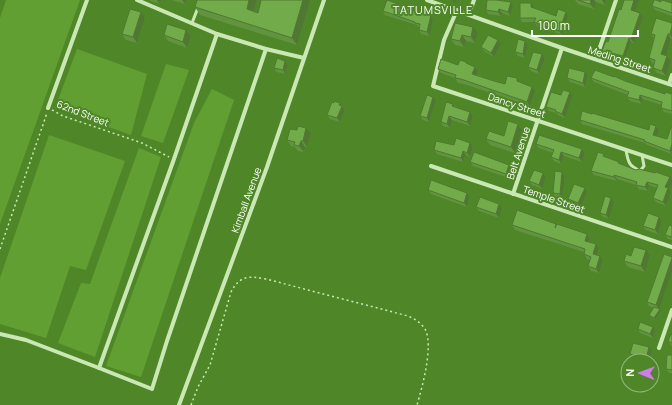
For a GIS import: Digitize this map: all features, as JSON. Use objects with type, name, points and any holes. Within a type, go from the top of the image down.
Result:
[{"type":"street","name":"62nd Street","points":[[48,108],[87,0]]},
{"type":"street","points":[[137,0],[217,34],[266,49],[304,58]]},
{"type":"street","name":"Kimball Avenue","points":[[179,405],[264,174],[324,0]]},
{"type":"street","name":"Meding Street","points":[[427,0],[562,48],[671,84]]},
{"type":"street","points":[[469,14],[474,0]]},
{"type":"street","points":[[596,59],[616,0]]},
{"type":"street","name":"Dancy Street","points":[[457,10],[444,40],[433,86],[672,165]]},
{"type":"street","points":[[100,368],[217,34]]},
{"type":"street","name":"Belt Avenue","points":[[513,194],[562,48]]},
{"type":"street","points":[[0,334],[26,340],[152,388],[266,49]]},
{"type":"street","points":[[671,84],[672,75]]},
{"type":"street","name":"Temple Street","points":[[431,166],[672,247]]},
{"type":"street","points":[[659,348],[672,310]]},
{"type":"lane","points":[[192,23],[201,0]]},
{"type":"lane","points":[[626,150],[627,159],[631,167],[640,171],[644,166],[642,155]]},
{"type":"path","name":"62nd Street","points":[[48,108],[63,116],[142,144],[174,159]]},
{"type":"path","points":[[0,249],[45,123],[48,108]]},
{"type":"path","points":[[191,405],[198,387],[210,365],[231,292],[240,280],[245,277],[252,276],[274,280],[415,319],[425,330],[428,338],[428,355],[417,405]]},
{"type":"green space","points":[[6,0],[80,0],[0,224],[0,18]]},
{"type":"green space","points":[[77,49],[147,74],[131,135],[55,108]]},
{"type":"green space","points":[[166,64],[189,70],[163,143],[141,136]]},
{"type":"green space","points":[[212,89],[234,100],[141,377],[106,366],[194,123]]},
{"type":"green space","points":[[49,135],[125,161],[86,270],[70,266],[46,338],[0,324],[0,278]]},
{"type":"green space","points":[[139,148],[161,157],[95,357],[58,343],[81,283],[90,284]]},
{"type":"building","points":[[197,0],[249,0],[247,9],[258,13],[261,0],[303,0],[292,38],[195,7]]},
{"type":"building","points":[[387,0],[412,9],[411,10],[431,15],[427,32],[419,30],[420,24],[383,11]]},
{"type":"building","points":[[487,0],[511,2],[508,12],[499,9],[498,12],[486,10]]},
{"type":"building","points":[[578,0],[591,0],[590,4]]},
{"type":"building","points":[[624,0],[634,0],[631,10],[640,13],[623,56],[602,51],[606,41],[608,42],[619,9],[621,10]]},
{"type":"building","points":[[654,0],[661,2],[662,0],[672,3],[672,13],[652,6]]},
{"type":"building","points":[[520,3],[531,3],[531,7],[556,16],[558,9],[566,12],[559,31],[534,22],[536,18],[520,18]]},
{"type":"building","points":[[130,9],[141,12],[133,37],[122,34]]},
{"type":"building","points":[[656,18],[672,23],[670,34],[668,34],[661,54],[667,56],[662,71],[653,68],[655,60],[649,58],[655,35],[651,34]]},
{"type":"building","points":[[455,23],[473,27],[471,37],[462,35],[460,41],[451,39]]},
{"type":"building","points":[[167,24],[186,30],[183,42],[164,35]]},
{"type":"building","points":[[488,35],[498,40],[491,53],[481,47]]},
{"type":"building","points":[[518,39],[525,41],[523,54],[515,52]]},
{"type":"building","points":[[533,52],[542,54],[537,70],[528,67]]},
{"type":"building","points":[[277,58],[285,61],[283,70],[274,68]]},
{"type":"building","points":[[441,59],[458,65],[460,60],[466,62],[475,67],[472,74],[505,84],[507,76],[517,78],[517,81],[532,87],[527,102],[455,78],[456,75],[438,69]]},
{"type":"building","points":[[569,68],[585,72],[583,83],[567,78]]},
{"type":"building","points":[[595,70],[665,94],[665,92],[672,94],[672,111],[661,108],[662,102],[640,95],[639,100],[627,97],[629,92],[591,78]]},
{"type":"building","points":[[563,90],[570,92],[562,114],[555,111],[556,110],[546,107],[551,92],[561,95]]},
{"type":"building","points":[[427,95],[433,97],[427,118],[420,116]]},
{"type":"building","points":[[334,101],[340,103],[339,105],[342,106],[337,118],[327,115],[332,102],[334,103]]},
{"type":"building","points":[[446,102],[453,104],[452,106],[470,112],[467,122],[449,116],[447,124],[441,122]]},
{"type":"building","points":[[582,111],[649,130],[650,124],[656,126],[653,135],[667,139],[671,127],[672,144],[670,151],[644,141],[645,140],[580,120]]},
{"type":"building","points":[[508,121],[518,124],[511,147],[486,139],[489,131],[504,136]]},
{"type":"building","points":[[298,126],[306,128],[303,141],[301,141],[299,146],[294,145],[295,142],[287,140],[290,129],[297,130]]},
{"type":"building","points":[[539,135],[582,149],[579,158],[561,152],[559,160],[551,157],[554,150],[536,144]]},
{"type":"building","points":[[456,138],[470,143],[467,153],[463,151],[461,158],[434,150],[436,141],[454,145]]},
{"type":"building","points":[[474,152],[509,165],[506,174],[470,162]]},
{"type":"building","points":[[598,152],[604,154],[603,156],[636,170],[639,169],[656,172],[670,177],[665,187],[668,188],[663,202],[653,198],[658,185],[647,182],[645,187],[636,185],[637,182],[614,175],[614,177],[591,171]]},
{"type":"building","points":[[534,170],[543,173],[539,185],[529,181]]},
{"type":"building","points":[[555,171],[562,172],[560,194],[553,193]]},
{"type":"building","points":[[431,180],[467,193],[464,203],[428,190]]},
{"type":"building","points":[[574,184],[585,188],[578,203],[568,199]]},
{"type":"building","points":[[605,196],[611,198],[606,215],[600,213]]},
{"type":"building","points":[[480,197],[499,204],[496,214],[476,207]]},
{"type":"building","points":[[517,210],[556,224],[555,228],[557,224],[587,234],[585,241],[596,244],[593,254],[600,256],[596,269],[588,266],[591,257],[584,254],[585,249],[512,225]]},
{"type":"building","points":[[648,213],[659,217],[655,230],[643,226]]},
{"type":"building","points":[[669,225],[672,226],[672,237],[665,235]]},
{"type":"building","points":[[634,247],[646,250],[641,266],[624,261],[626,254],[631,256]]},
{"type":"building","points":[[664,254],[672,258],[656,305],[647,302]]},
{"type":"building","points":[[654,307],[660,309],[654,318],[649,315]]},
{"type":"building","points":[[640,322],[653,327],[650,334],[638,329]]},
{"type":"building","points":[[671,334],[672,335],[672,343],[668,341]]},
{"type":"building","points":[[633,343],[649,347],[648,353],[630,353]]},
{"type":"building","points":[[667,355],[672,355],[672,370],[666,369]]},
{"type":"district","name":"TATUMSVILLE","points":[[433,10]]}]
